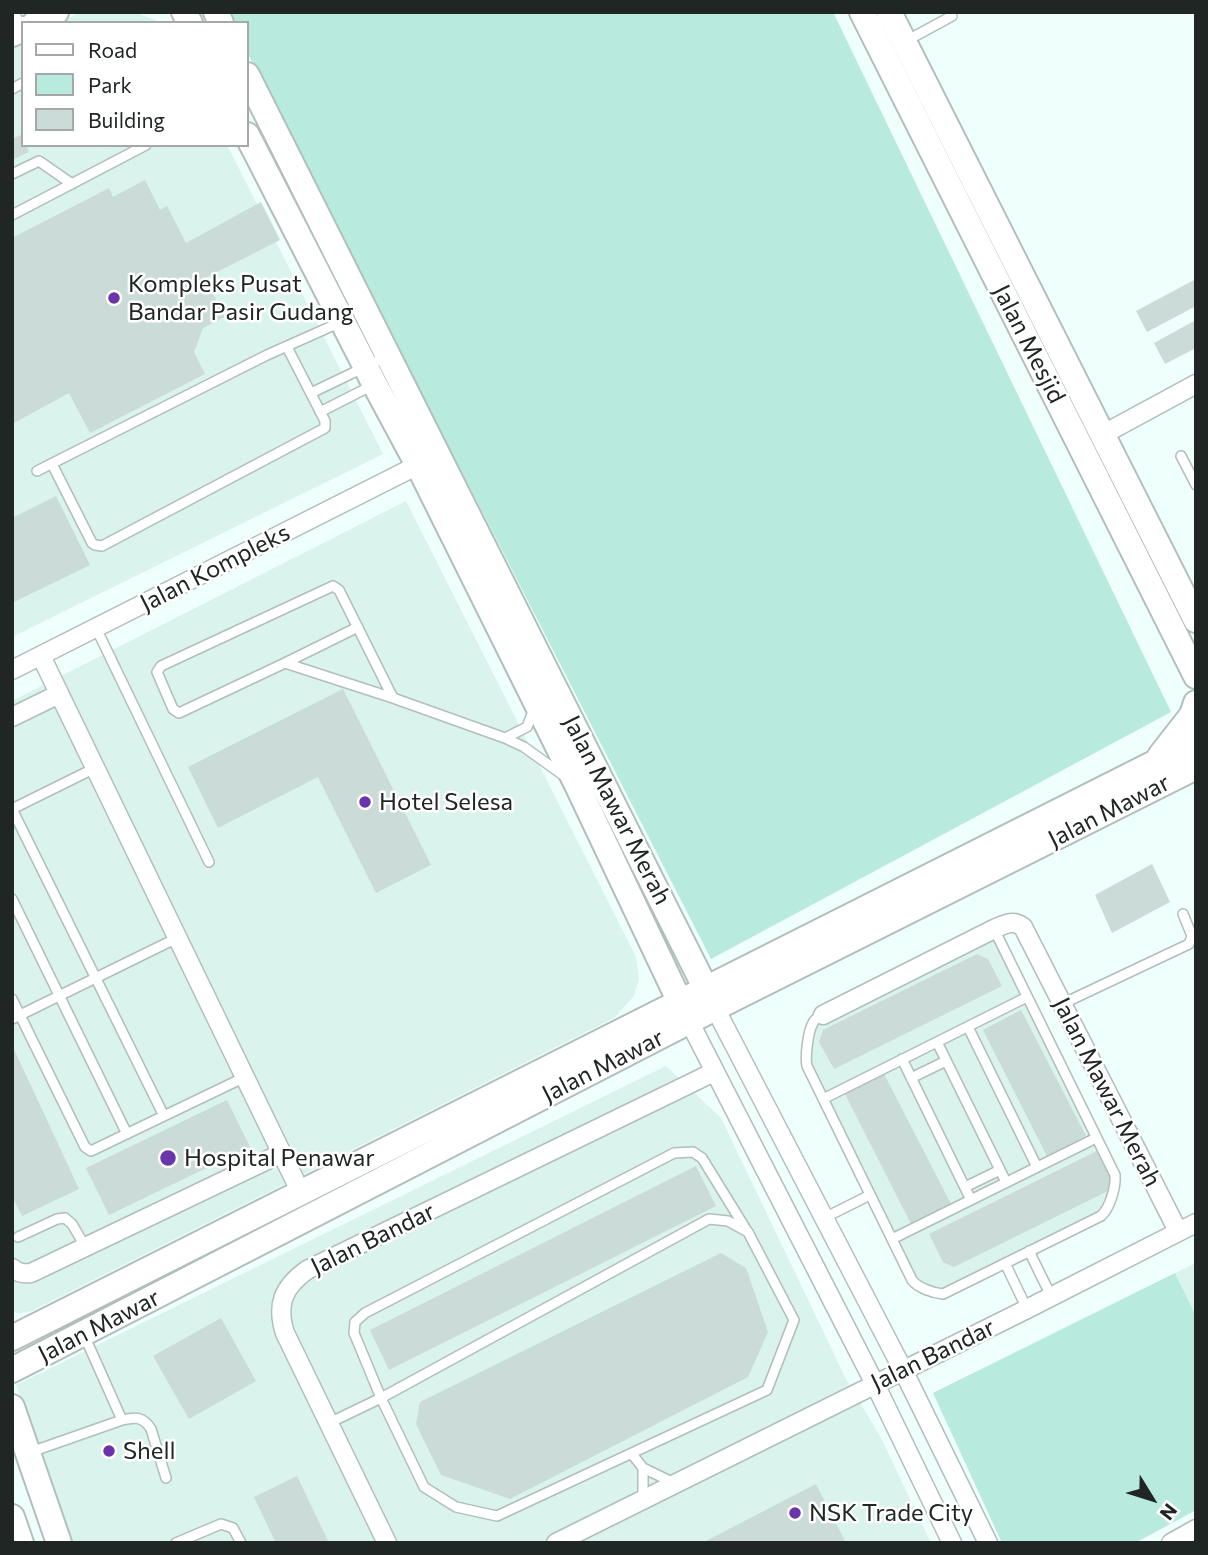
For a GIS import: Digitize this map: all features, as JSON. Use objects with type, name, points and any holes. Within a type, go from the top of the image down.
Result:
[{"type":"street","points":[[39,21],[56,12]]},
{"type":"street","name":"Jalan Mesjid","points":[[862,12],[894,48],[1102,435],[1196,620]]},
{"type":"street","name":"Jalan Mesjid","points":[[889,12],[894,48],[1191,667],[1196,683]]},
{"type":"street","name":"Jalan Mawar Merah","points":[[249,86],[381,370],[711,998],[903,1370],[988,1543]]},
{"type":"street","name":"Jalan Mawar Merah","points":[[248,137],[342,321],[381,370],[418,465],[577,785],[714,1072],[875,1384],[952,1543]]},
{"type":"street","points":[[1102,435],[1196,384]]},
{"type":"street","name":"Jalan Kompleks","points":[[12,670],[418,465]]},
{"type":"street","points":[[41,656],[301,1193]]},
{"type":"street","points":[[12,717],[59,694]]},
{"type":"street","points":[[1156,762],[1192,715],[1196,703]]},
{"type":"street","name":"Jalan Mawar","points":[[12,1370],[1196,742]]},
{"type":"street","name":"Jalan Mawar","points":[[711,998],[1196,767]]},
{"type":"street","points":[[1158,786],[1196,783]]},
{"type":"street","name":"Jalan Mawar Merah","points":[[823,1015],[994,929],[1012,922],[1023,927],[1178,1231]]},
{"type":"street","name":"Jalan Mawar","points":[[12,1338],[301,1193],[685,1012]]},
{"type":"street","name":"Jalan Bandar","points":[[387,1543],[285,1333],[281,1309],[289,1286],[307,1270],[714,1072]]},
{"type":"street","points":[[12,1268],[24,1274],[31,1273],[282,1153]]},
{"type":"street","name":"Jalan Bandar","points":[[556,1543],[1196,1223]]},
{"type":"street","points":[[12,1407],[59,1543]]},
{"type":"street","points":[[12,1517],[22,1543]]},
{"type":"street","points":[[1171,1543],[1196,1530]]},
{"type":"lane","points":[[894,48],[954,13]]},
{"type":"lane","points":[[12,215],[142,147]]},
{"type":"lane","points":[[12,174],[39,161],[72,184]]},
{"type":"lane","points":[[37,471],[342,321]]},
{"type":"lane","points":[[52,464],[92,543],[102,546],[322,431],[326,425],[287,346]]},
{"type":"lane","points":[[310,393],[381,370]]},
{"type":"lane","points":[[320,412],[381,370]]},
{"type":"lane","points":[[1181,456],[1196,485]]},
{"type":"lane","points":[[358,628],[179,713],[173,709],[157,672],[161,666],[333,586],[339,590],[358,628],[393,698]]},
{"type":"lane","points":[[96,628],[209,862]]},
{"type":"lane","points":[[285,663],[505,738],[532,752],[577,785]]},
{"type":"lane","points":[[505,738],[527,727],[535,703]]},
{"type":"lane","points":[[95,768],[12,809],[164,1116]]},
{"type":"lane","points":[[12,899],[127,1134]]},
{"type":"lane","points":[[1062,1004],[1189,944],[1192,936],[1183,914]]},
{"type":"lane","points":[[823,1015],[812,1025],[807,1066],[913,1283],[943,1294],[1101,1216],[1106,1212],[1115,1178],[994,929]]},
{"type":"lane","points":[[16,1017],[177,938]]},
{"type":"lane","points":[[822,1099],[1027,997]]},
{"type":"lane","points":[[12,999],[16,1017],[85,1147],[91,1151],[245,1077]]},
{"type":"lane","points":[[968,1027],[1037,1167]]},
{"type":"lane","points":[[937,1042],[1006,1182]]},
{"type":"lane","points":[[902,1059],[971,1200]]},
{"type":"lane","points":[[911,1078],[946,1061]]},
{"type":"lane","points":[[892,1239],[1096,1138]]},
{"type":"lane","points":[[692,1152],[702,1158],[748,1232],[794,1320],[767,1390],[497,1516],[456,1507],[424,1487],[381,1398],[354,1333],[355,1322],[365,1313],[674,1153],[692,1152]]},
{"type":"lane","points":[[965,1187],[1000,1170]]},
{"type":"lane","points":[[824,1218],[870,1195]]},
{"type":"lane","points":[[18,1237],[61,1218],[72,1223],[86,1248]]},
{"type":"lane","points":[[329,1423],[381,1398],[709,1219],[728,1221],[748,1232]]},
{"type":"lane","points":[[1029,1251],[1051,1296]]},
{"type":"lane","points":[[1006,1263],[1027,1309]]},
{"type":"lane","points":[[83,1334],[122,1420]]},
{"type":"lane","points":[[28,1453],[136,1417],[147,1423],[166,1478]]},
{"type":"lane","points":[[632,1454],[643,1468],[674,1483]]},
{"type":"lane","points":[[643,1468],[643,1499]]},
{"type":"lane","points":[[176,1543],[221,1524],[233,1528],[241,1543]]},
{"type":"shaded area","points":[[81,12],[134,12],[157,21],[64,21]]},
{"type":"shaded area","points":[[21,42],[21,147],[228,147],[383,454],[12,637],[12,46]]},
{"type":"shaded area","points":[[406,501],[636,957],[639,979],[634,996],[614,1018],[32,1311],[12,1312],[12,701]]},
{"type":"shaded area","points":[[995,922],[1121,1178],[1110,1214],[941,1299],[911,1287],[802,1065],[809,1021]]},
{"type":"shaded area","points":[[666,1066],[721,1118],[845,1377],[881,1438],[931,1543],[73,1543],[16,1385]]},
{"type":"shaded area","points":[[1196,1263],[1196,1316],[1175,1273]]},
{"type":"green space","points":[[227,12],[833,12],[1171,712],[711,959],[248,54],[248,21],[231,21]]},
{"type":"green space","points":[[1175,1273],[1196,1316],[1196,1510],[1135,1543],[1002,1543],[933,1393]]},
{"type":"building","points":[[21,135],[21,147],[27,147],[29,152],[12,160],[12,139]]},
{"type":"building","name":"Kompleks Pusat Bandar Pasir Gudang","points":[[145,180],[160,210],[167,206],[186,243],[261,202],[280,240],[205,278],[225,317],[203,328],[194,352],[205,374],[90,433],[69,393],[12,424],[12,238],[109,188],[113,197]]},
{"type":"building","points":[[1196,279],[1196,306],[1147,332],[1136,311]]},
{"type":"building","points":[[1196,320],[1196,348],[1165,364],[1154,343]]},
{"type":"building","points":[[56,496],[90,565],[12,603],[12,518]]},
{"type":"building","name":"Hotel Selesa","points":[[343,689],[431,865],[376,893],[318,777],[218,828],[188,767]]},
{"type":"building","points":[[1152,864],[1170,902],[1112,933],[1095,895]]},
{"type":"building","points":[[977,954],[988,959],[1002,986],[834,1069],[819,1042],[823,1030]]},
{"type":"building","points":[[1021,1010],[1086,1136],[1047,1156],[983,1030]]},
{"type":"building","points":[[12,1045],[79,1189],[22,1216],[12,1196]]},
{"type":"building","points":[[884,1074],[951,1204],[911,1224],[845,1094]]},
{"type":"building","name":"Hospital Penawar","points":[[227,1100],[250,1147],[109,1215],[86,1168]]},
{"type":"building","points":[[1097,1151],[1112,1178],[1108,1191],[954,1267],[943,1262],[929,1234]]},
{"type":"building","points":[[696,1166],[716,1206],[389,1370],[370,1330]]},
{"type":"building","points":[[721,1253],[746,1268],[768,1332],[748,1377],[510,1499],[441,1475],[416,1424],[420,1402]]},
{"type":"building","points":[[221,1318],[256,1381],[189,1419],[153,1356]]},
{"type":"building","points":[[297,1476],[329,1543],[276,1543],[254,1497]]},
{"type":"building","name":"NSK Trade City","points":[[816,1484],[846,1543],[702,1543]]},
{"type":"place","name":"Kompleks Pusat Bandar Pasir Gudang","points":[[114,298]]},
{"type":"place","name":"Hotel Selesa","points":[[365,802]]},
{"type":"place","name":"Hospital Penawar","points":[[168,1158]]},
{"type":"place","name":"Shell","points":[[109,1451]]},
{"type":"place","name":"NSK Trade City","points":[[795,1513]]}]
